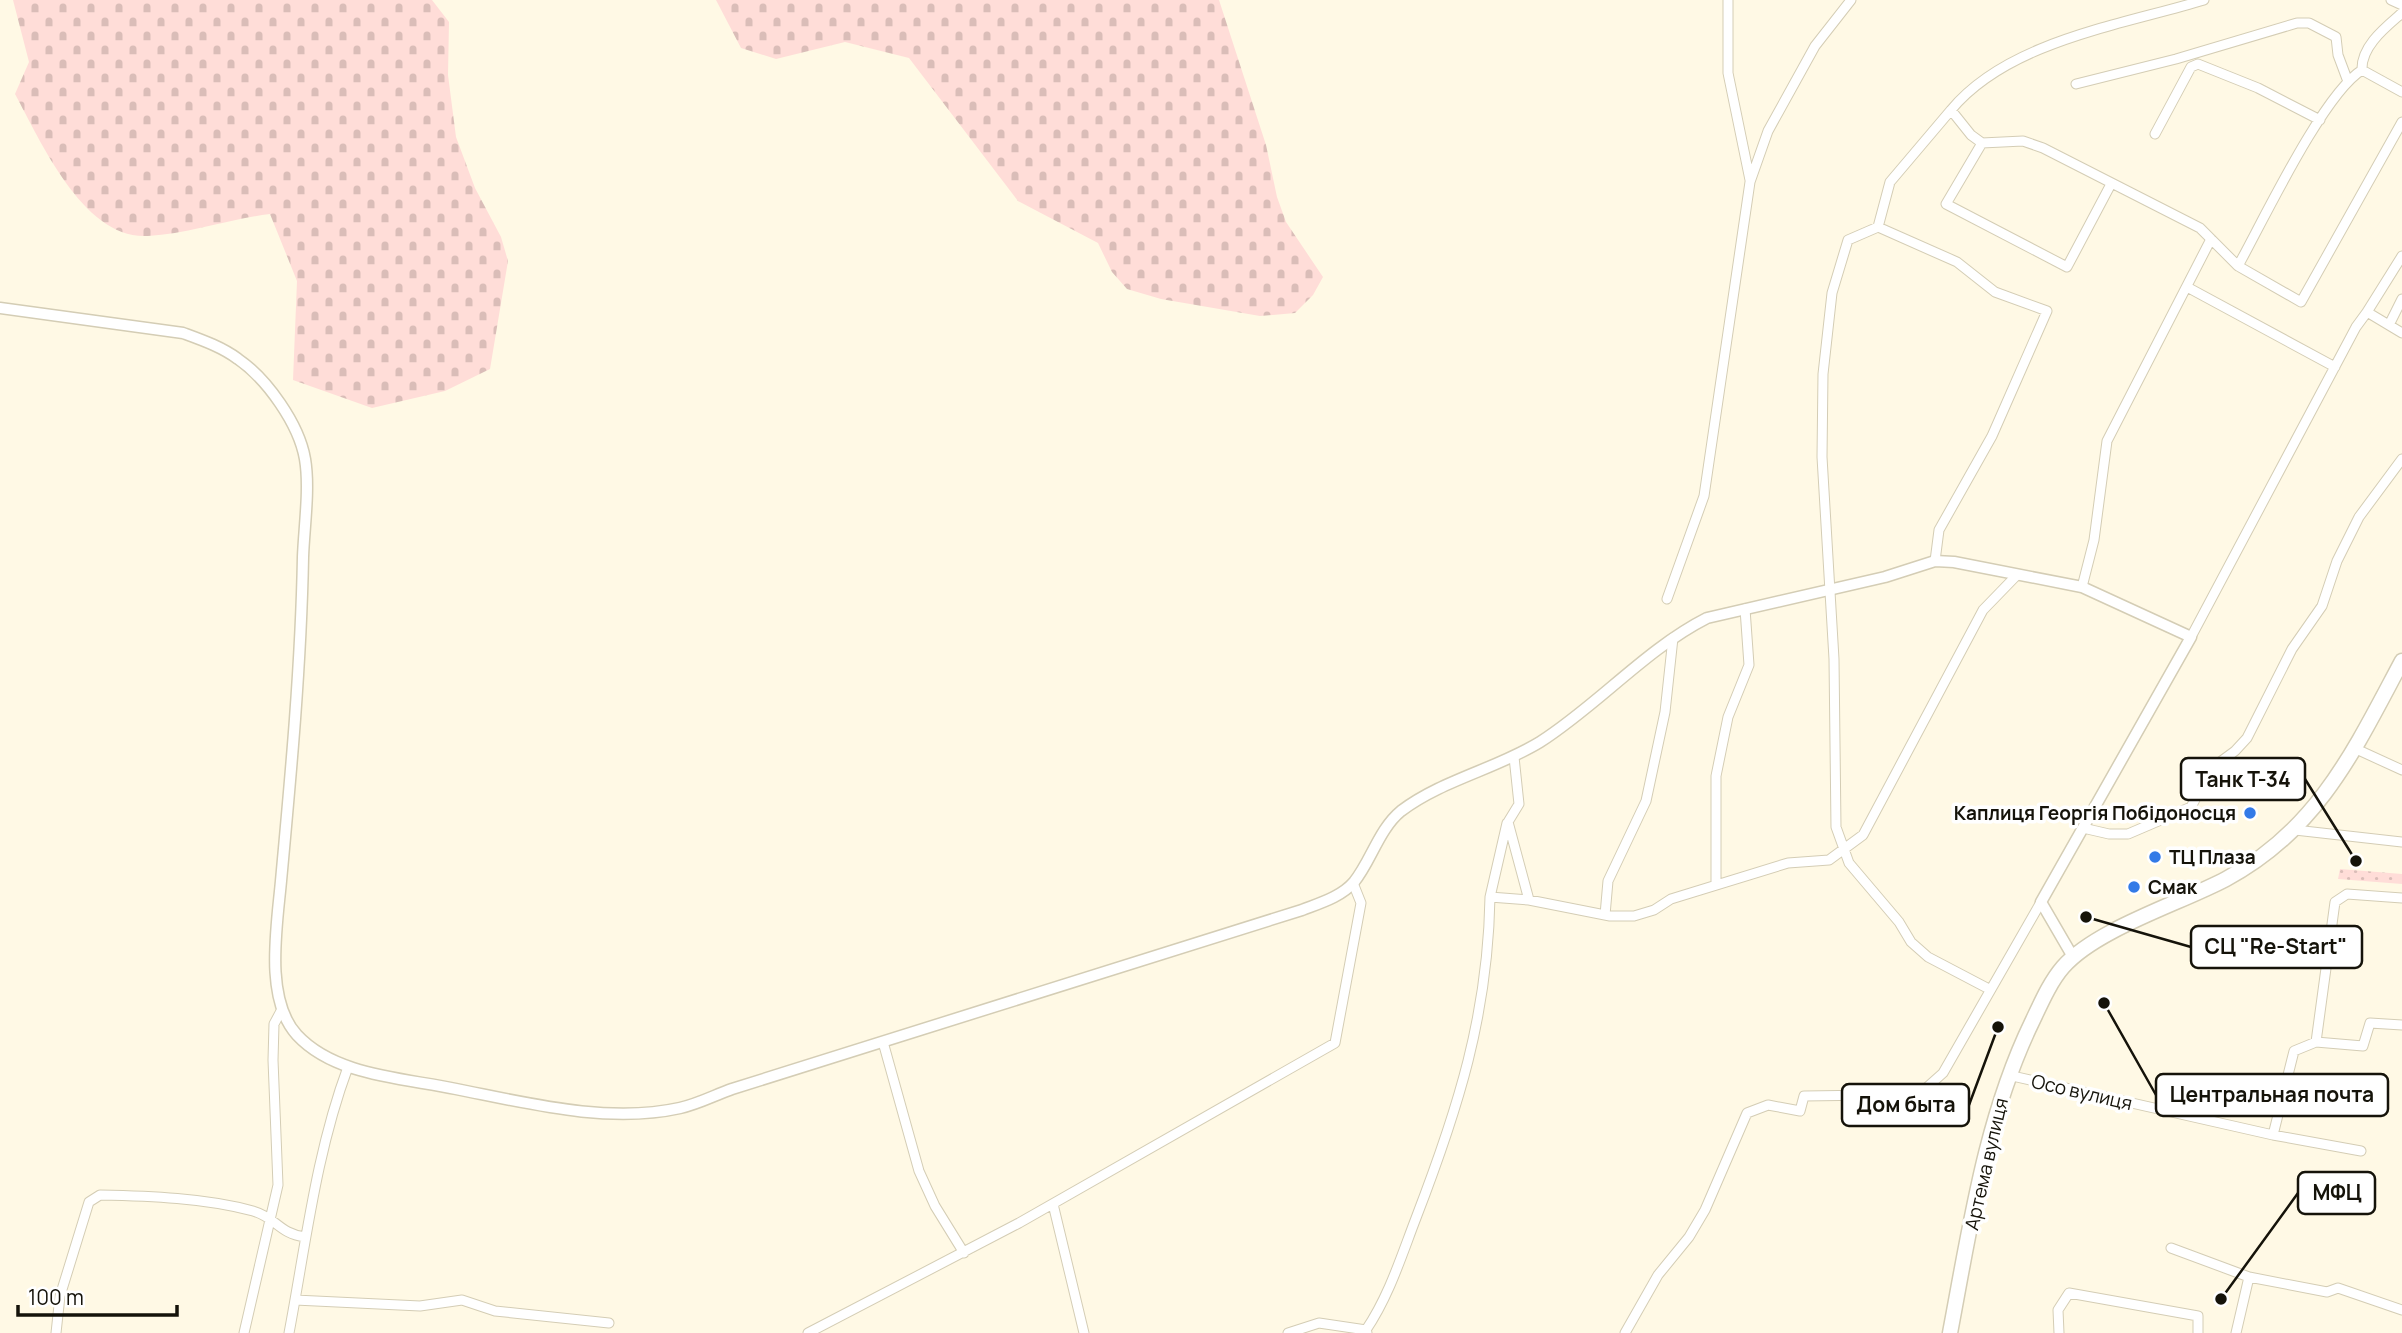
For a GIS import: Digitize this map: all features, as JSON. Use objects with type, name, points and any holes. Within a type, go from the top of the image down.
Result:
[{"type":"highway","points":[[2069,961],[2107,935],[2227,879],[2266,855],[2295,830],[2332,785],[2402,661]]},
{"type":"highway","name":"Артема вулиця","points":[[1950,1333],[1993,1119],[2008,1075],[2040,1004],[2069,961]]},
{"type":"street","points":[[1728,0],[1728,74],[1738,134],[1750,182]]},
{"type":"street","points":[[1667,599],[1704,496],[1750,182],[1775,119],[1815,46],[1851,0]]},
{"type":"street","points":[[1878,227],[1890,182],[1951,110],[1993,73],[2032,52],[2204,0]]},
{"type":"street","points":[[2362,70],[2364,55],[2399,4]]},
{"type":"street","points":[[2076,84],[2176,60],[2297,23],[2309,23],[2336,37],[2337,55],[2347,79]]},
{"type":"street","points":[[2155,134],[2190,67],[2198,64],[2258,88],[2320,120]]},
{"type":"street","points":[[2238,266],[2320,120],[2347,79],[2362,70]]},
{"type":"street","points":[[2362,70],[2402,92]]},
{"type":"street","points":[[1951,110],[1971,135],[1982,143],[2022,141],[2043,148],[2200,228],[2238,266],[2301,302],[2402,122]]},
{"type":"street","points":[[1982,143],[1946,204],[2067,267],[2111,184]]},
{"type":"street","points":[[1935,561],[1939,530],[1992,436],[2047,311],[1995,292],[1957,262],[1878,227],[1847,240],[1832,293],[1823,374],[1822,457],[1831,589],[1836,827],[1849,863],[1899,922],[1911,942],[1928,957],[1989,989]]},
{"type":"street","points":[[2082,587],[2094,540],[2107,441],[2211,239]]},
{"type":"street","points":[[1625,1333],[1658,1275],[1689,1237],[1705,1210],[1747,1113],[1768,1105],[1800,1111],[1804,1096],[1875,1095],[1925,1089],[1943,1073],[2191,637],[2335,367],[2402,256]]},
{"type":"street","points":[[2187,287],[2335,367]]},
{"type":"street","points":[[2389,325],[2402,299]]},
{"type":"street","points":[[0,308],[183,333],[207,341],[239,359],[269,390],[295,430],[305,460],[303,567],[295,740],[274,953],[281,1011],[295,1033],[316,1052],[348,1067],[502,1098],[602,1112],[644,1113],[682,1108],[732,1089],[1302,910],[1337,896],[1353,883],[1400,812],[1448,785],[1514,757],[1574,720],[1673,638],[1707,618],[1935,561],[1954,562],[2082,587],[2191,637]]},
{"type":"street","points":[[2367,312],[2402,333]]},
{"type":"street","points":[[2083,828],[2109,834],[2128,834],[2191,807],[2212,768],[2235,751],[2252,729],[2280,670],[2303,631],[2322,606],[2337,561],[2359,517],[2402,460]]},
{"type":"street","points":[[1490,897],[1530,900],[1605,915],[1644,913],[1671,899],[1788,863],[1829,860],[1863,835],[1983,610],[2016,576]]},
{"type":"street","points":[[1716,885],[1716,776],[1728,717],[1749,665],[1745,609]]},
{"type":"street","points":[[1605,915],[1608,881],[1646,801],[1665,712],[1673,638]]},
{"type":"street","points":[[2354,748],[2402,770]]},
{"type":"street","points":[[1288,1333],[1319,1323],[1366,1332],[1383,1304],[1444,1145],[1478,1026],[1489,946],[1490,897],[1508,822],[1519,804],[1514,757]]},
{"type":"street","points":[[1508,822],[1530,900]]},
{"type":"street","points":[[2295,830],[2402,842]]},
{"type":"street","points":[[808,1333],[964,1253],[1335,1043],[1361,903],[1353,883]]},
{"type":"street","points":[[2316,1042],[2335,902],[2347,894],[2402,898]]},
{"type":"street","points":[[2041,902],[2069,961]]},
{"type":"street","points":[[244,1333],[278,1185],[274,1024],[281,1011]]},
{"type":"street","points":[[2273,1135],[2294,1051],[2316,1042],[2363,1046],[2370,1023],[2402,1025]]},
{"type":"street","points":[[883,1042],[919,1171],[935,1206],[964,1253]]},
{"type":"street","points":[[289,1333],[305,1237],[332,1108],[348,1067]]},
{"type":"street","name":"Осо вулиця","points":[[2008,1075],[2273,1135],[2361,1151]]},
{"type":"street","points":[[56,1333],[61,1296],[89,1202],[100,1195],[193,1202],[253,1211],[271,1219],[286,1235],[305,1237]]},
{"type":"street","points":[[1053,1204],[1084,1333]]},
{"type":"street","points":[[2171,1248],[2249,1277],[2327,1292],[2338,1288],[2402,1310]]},
{"type":"street","points":[[2236,1333],[2249,1277]]},
{"type":"street","points":[[2059,1333],[2058,1310],[2069,1293],[2198,1316],[2197,1333]]},
{"type":"street","points":[[295,1300],[420,1306],[462,1300],[495,1311],[609,1323]]},
{"type":"green space","points":[[13,0],[432,0],[449,22],[448,75],[456,137],[475,188],[501,237],[508,261],[490,369],[445,391],[372,408],[293,380],[297,281],[270,214],[148,236],[125,233],[104,222],[67,184],[15,94],[29,62]]},
{"type":"green space","points":[[716,0],[1219,0],[1266,145],[1277,197],[1286,222],[1323,277],[1313,295],[1295,313],[1260,316],[1161,299],[1127,289],[1112,272],[1098,243],[1018,201],[909,58],[845,42],[776,59],[741,48]]},
{"type":"green space","points":[[2340,869],[2402,874],[2402,884],[2338,879]]},
{"type":"place","name":"Каплиця Георгія Побідоносця","points":[[2250,813]]},
{"type":"place","name":"ТЦ Плаза","points":[[2155,857]]},
{"type":"place","name":"Танк Т-34","points":[[2356,861]]},
{"type":"place","name":"Смак","points":[[2134,887]]},
{"type":"place","name":"СЦ \"Re-Start\"","points":[[2086,917]]},
{"type":"place","name":"Центральная почта","points":[[2104,1003]]},
{"type":"place","name":"Дом быта","points":[[1998,1027]]},
{"type":"place","name":"МФЦ","points":[[2221,1299]]}]
